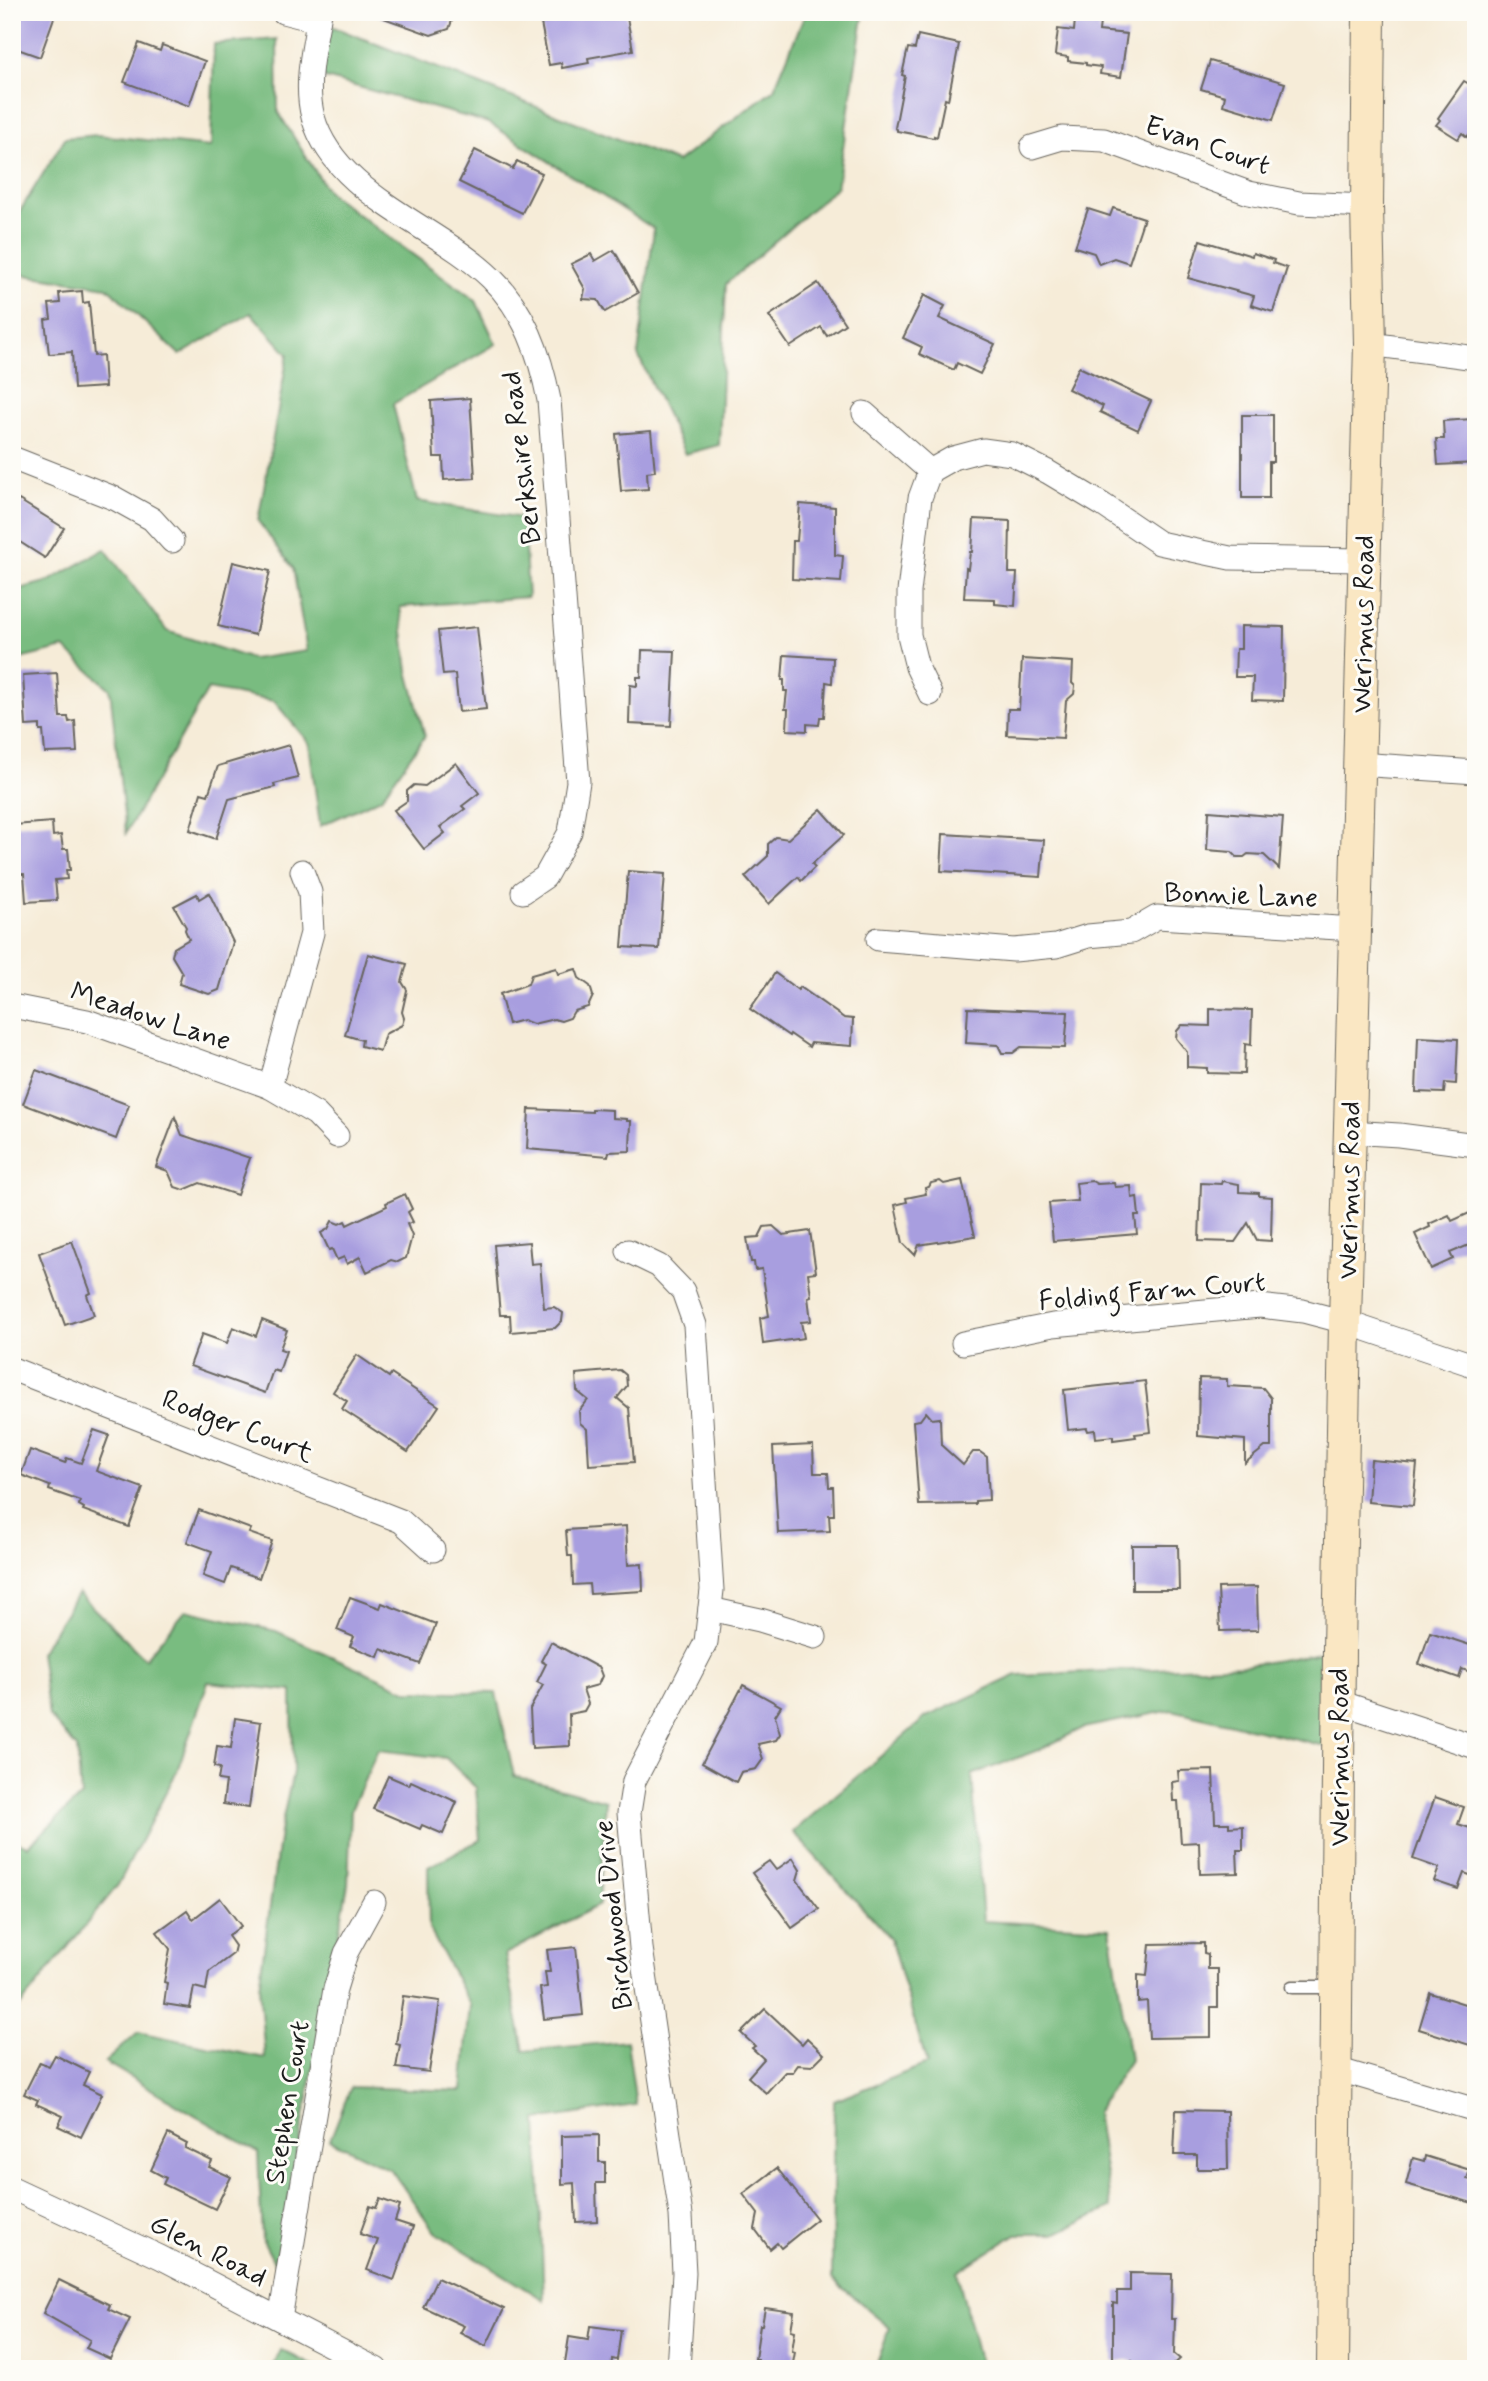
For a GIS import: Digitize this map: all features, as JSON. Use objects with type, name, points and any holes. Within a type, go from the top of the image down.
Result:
[{"type":"main road","name":"Werimus Road","points":[[1333,2369],[1345,1322],[1370,344],[1367,206],[1369,12]]},
{"type":"street","points":[[283,12],[319,17]]},
{"type":"street","name":"Berkshire Road","points":[[319,17],[309,88],[313,116],[321,138],[334,160],[353,180],[472,261],[493,280],[515,307],[532,338],[543,369],[549,400],[578,782],[570,832],[545,877],[523,892]]},
{"type":"street","name":"Evan Court","points":[[1032,147],[1062,138],[1104,140],[1249,193],[1298,203],[1367,206]]},
{"type":"street","points":[[1370,344],[1476,358]]},
{"type":"street","points":[[864,413],[930,471]]},
{"type":"street","points":[[930,694],[917,667],[909,635],[909,592],[920,498],[930,471],[953,458],[983,450],[1012,454],[1103,505],[1159,543],[1230,558],[1363,561]]},
{"type":"street","points":[[12,458],[117,499],[152,519],[173,541]]},
{"type":"street","points":[[1358,764],[1476,772]]},
{"type":"street","points":[[270,1087],[312,933],[310,892],[302,871]]},
{"type":"street","name":"Bonnie Lane","points":[[878,939],[1014,950],[1056,946],[1088,936],[1131,932],[1157,917],[1356,929]]},
{"type":"street","name":"Meadow Lane","points":[[12,1006],[87,1021],[270,1087],[316,1114],[337,1136]]},
{"type":"street","points":[[1349,1132],[1399,1135],[1476,1145]]},
{"type":"street","name":"Birchwood Drive","points":[[628,1251],[659,1266],[683,1290],[695,1325],[712,1590],[706,1642],[635,1781],[629,1813],[641,1948],[681,2216],[684,2273],[678,2369]]},
{"type":"street","name":"Folding Farm Court","points":[[963,1343],[1053,1325],[1260,1306],[1303,1311],[1345,1322],[1476,1366]]},
{"type":"street","name":"Rodger Court","points":[[12,1369],[401,1521],[433,1550]]},
{"type":"street","points":[[710,1609],[760,1620],[815,1637]]},
{"type":"street","points":[[1339,1702],[1476,1747]]},
{"type":"street","name":"Stephen Court","points":[[281,2319],[335,1989],[346,1953],[374,1902]]},
{"type":"street","points":[[1336,2069],[1476,2110]]},
{"type":"street","name":"Glen Road","points":[[12,2188],[160,2257],[376,2369]]},
{"type":"lane","points":[[1292,1987],[1337,1987]]},
{"type":"green space","points":[[806,12],[871,12],[863,17],[837,187],[726,284],[719,445],[685,454],[638,355],[654,229],[489,123],[311,74],[318,21],[677,162],[774,89]]},
{"type":"green space","points":[[277,39],[278,112],[329,193],[476,301],[496,344],[393,404],[417,501],[523,518],[528,597],[400,607],[408,671],[425,736],[381,798],[320,826],[309,743],[274,701],[208,689],[126,833],[110,689],[64,648],[12,661],[12,591],[49,581],[105,549],[167,631],[252,659],[307,651],[293,568],[258,521],[288,354],[251,313],[180,355],[107,287],[18,274],[12,430],[12,224],[65,138],[98,135],[211,147],[214,44]]},
{"type":"green space","points":[[78,1593],[145,1659],[186,1610],[276,1631],[408,1691],[496,1693],[514,1776],[606,1801],[599,1905],[505,1954],[524,2051],[627,2041],[636,2105],[537,2120],[544,2300],[435,2232],[391,2170],[330,2140],[351,2087],[462,2091],[470,2005],[429,1928],[428,1867],[480,1840],[476,1788],[446,1758],[378,1750],[351,1810],[348,1884],[276,2266],[262,2239],[258,2152],[105,2062],[138,2032],[265,2058],[259,1987],[280,1832],[293,1772],[292,1691],[208,1682],[177,1771],[118,1885],[12,2016],[12,1840],[28,1846],[81,1796],[77,1748],[49,1716],[40,1653]]},
{"type":"green space","points":[[1339,1650],[1338,1749],[1172,1710],[1083,1728],[1041,1749],[972,1775],[983,1921],[1110,1928],[1130,2060],[1096,2112],[1111,2208],[1055,2234],[1016,2234],[957,2272],[981,2369],[875,2369],[890,2327],[832,2279],[834,2101],[927,2064],[890,1938],[793,1832],[926,1717],[1017,1675],[1249,1665]]},
{"type":"green space","points":[[281,2350],[320,2369],[272,2369]]},
{"type":"building","points":[[12,12],[56,12],[40,57],[12,47]]},
{"type":"building","points":[[376,12],[455,12],[449,29],[431,35],[375,15]]},
{"type":"building","points":[[626,12],[633,50],[588,58],[589,63],[562,68],[561,63],[549,65],[541,23],[592,13],[593,16]]},
{"type":"building","points":[[1075,19],[1100,22],[1099,31],[1127,34],[1121,77],[1100,74],[1101,67],[1068,61],[1068,57],[1055,55],[1058,29],[1074,31]]},
{"type":"building","points":[[918,35],[959,44],[948,100],[945,99],[937,137],[934,138],[897,131],[895,128],[908,48],[915,49]]},
{"type":"building","points":[[139,43],[160,51],[162,45],[205,61],[189,106],[124,82]]},
{"type":"building","points":[[1210,61],[1285,83],[1273,120],[1223,105],[1225,96],[1201,89]]},
{"type":"building","points":[[1464,81],[1476,88],[1476,125],[1467,137],[1462,133],[1458,139],[1436,125]]},
{"type":"building","points":[[475,150],[513,169],[517,161],[542,173],[522,213],[459,182]]},
{"type":"building","points":[[1113,208],[1144,218],[1129,263],[1114,258],[1099,264],[1094,253],[1075,247],[1088,209],[1110,216]]},
{"type":"building","points":[[1200,240],[1252,256],[1253,253],[1287,268],[1273,312],[1251,305],[1254,296],[1188,278]]},
{"type":"building","points":[[614,250],[638,293],[605,312],[598,300],[583,299],[585,289],[571,264],[591,254],[595,261]]},
{"type":"building","points":[[818,283],[845,324],[827,336],[821,327],[790,347],[769,316]]},
{"type":"building","points":[[82,291],[83,303],[89,302],[94,356],[103,355],[105,387],[74,389],[72,352],[49,354],[45,320],[51,319],[49,304],[60,303],[59,293]]},
{"type":"building","points":[[924,295],[945,306],[939,318],[995,344],[980,374],[957,363],[954,370],[919,354],[922,347],[903,338]]},
{"type":"building","points":[[1079,367],[1151,401],[1138,430],[1100,412],[1103,406],[1068,389]]},
{"type":"building","points":[[470,398],[475,478],[444,480],[443,457],[434,457],[431,401]]},
{"type":"building","points":[[1242,415],[1273,415],[1273,462],[1269,462],[1269,498],[1242,498]]},
{"type":"building","points":[[1472,419],[1472,427],[1476,426],[1476,463],[1438,465],[1436,439],[1444,439],[1443,421]]},
{"type":"building","points":[[651,431],[655,471],[647,472],[648,489],[621,491],[616,434]]},
{"type":"building","points":[[19,500],[64,528],[45,558],[12,537],[12,511]]},
{"type":"building","points":[[800,504],[835,507],[835,555],[843,556],[841,582],[792,579],[793,541],[797,541]]},
{"type":"building","points":[[974,519],[1010,521],[1009,573],[1017,573],[1015,606],[995,604],[995,599],[964,598],[966,568],[968,569],[972,552]]},
{"type":"building","points":[[233,562],[270,571],[255,635],[218,626]]},
{"type":"building","points":[[1241,626],[1284,627],[1283,701],[1252,700],[1253,677],[1235,677],[1236,649],[1241,649]]},
{"type":"building","points":[[477,627],[486,709],[459,712],[455,674],[443,675],[438,631]]},
{"type":"building","points":[[642,650],[675,651],[671,726],[629,724],[630,685],[637,686],[637,677],[641,677]]},
{"type":"building","points":[[784,655],[833,658],[832,683],[826,682],[824,717],[820,717],[819,725],[807,724],[807,731],[787,730],[787,691],[784,691],[782,680]]},
{"type":"building","points":[[1022,659],[1073,662],[1074,694],[1066,701],[1063,738],[1007,735],[1008,709],[1019,709]]},
{"type":"building","points":[[57,673],[60,717],[68,717],[69,722],[75,721],[77,752],[45,753],[40,725],[26,726],[23,675]]},
{"type":"building","points":[[289,745],[298,778],[229,799],[216,839],[190,830],[201,793],[208,795],[218,766]]},
{"type":"building","points":[[456,763],[479,793],[462,806],[465,809],[440,827],[445,833],[424,849],[394,810],[407,801],[407,791],[414,785],[425,786]]},
{"type":"building","points":[[821,809],[844,835],[812,864],[815,867],[801,881],[798,877],[769,904],[745,877],[768,856],[768,844],[776,837],[788,839]]},
{"type":"building","points":[[1209,811],[1283,817],[1279,869],[1264,855],[1248,854],[1237,857],[1232,852],[1207,850]]},
{"type":"building","points":[[52,822],[53,836],[61,835],[63,849],[68,849],[70,870],[66,870],[67,879],[55,880],[57,900],[26,902],[24,874],[19,874],[14,825]]},
{"type":"building","points":[[943,834],[1044,840],[1041,877],[941,871]]},
{"type":"building","points":[[628,871],[665,874],[659,949],[622,947]]},
{"type":"building","points":[[209,893],[233,942],[219,990],[209,994],[179,984],[182,973],[172,956],[174,948],[189,939],[186,927],[174,906],[197,894],[199,899]]},
{"type":"building","points":[[368,954],[407,964],[402,982],[407,990],[402,1025],[385,1034],[380,1051],[361,1046],[362,1040],[345,1035]]},
{"type":"building","points":[[556,968],[558,974],[576,969],[579,978],[590,986],[593,996],[588,1007],[574,1011],[570,1018],[561,1021],[554,1019],[533,1024],[523,1020],[508,1024],[500,994],[528,984],[531,975]]},
{"type":"building","points":[[775,973],[844,1018],[853,1019],[852,1046],[811,1043],[809,1047],[750,1009]]},
{"type":"building","points":[[968,1008],[1068,1012],[1065,1048],[1021,1047],[1013,1053],[1002,1053],[998,1045],[966,1043]]},
{"type":"building","points":[[1210,1009],[1252,1010],[1251,1045],[1245,1044],[1244,1074],[1207,1073],[1207,1068],[1187,1067],[1187,1052],[1176,1038],[1177,1031],[1182,1025],[1210,1026]]},
{"type":"building","points":[[1418,1037],[1458,1039],[1456,1084],[1445,1083],[1444,1093],[1416,1092]]},
{"type":"building","points":[[36,1070],[129,1105],[116,1139],[23,1104]]},
{"type":"building","points":[[529,1109],[592,1112],[592,1109],[612,1110],[612,1118],[631,1121],[630,1151],[609,1152],[608,1156],[527,1149]]},
{"type":"building","points":[[175,1117],[182,1135],[250,1158],[237,1195],[200,1183],[184,1190],[175,1187],[168,1171],[156,1167]]},
{"type":"building","points":[[962,1180],[975,1236],[919,1245],[915,1255],[903,1243],[895,1205],[907,1202],[906,1198],[926,1194],[925,1188],[931,1183],[940,1181],[944,1184]]},
{"type":"building","points":[[1092,1181],[1097,1184],[1114,1183],[1115,1187],[1131,1186],[1132,1198],[1137,1197],[1137,1234],[1053,1241],[1049,1203],[1078,1201],[1076,1183]]},
{"type":"building","points":[[1222,1181],[1239,1184],[1239,1192],[1272,1197],[1271,1241],[1257,1240],[1248,1223],[1235,1242],[1199,1241],[1201,1183],[1221,1184]]},
{"type":"building","points":[[405,1194],[412,1209],[408,1212],[413,1222],[407,1224],[412,1236],[406,1258],[398,1262],[391,1260],[367,1272],[360,1257],[347,1264],[344,1257],[337,1260],[321,1233],[328,1229],[332,1221],[339,1224],[345,1221],[347,1225]]},
{"type":"building","points":[[1476,1210],[1476,1242],[1450,1253],[1453,1259],[1431,1269],[1415,1234],[1449,1215],[1452,1221]]},
{"type":"building","points":[[773,1226],[783,1235],[810,1231],[816,1272],[808,1273],[811,1321],[801,1322],[804,1338],[763,1344],[760,1318],[769,1316],[762,1269],[755,1270],[754,1262],[751,1262],[747,1238],[759,1237],[764,1227]]},
{"type":"building","points":[[72,1241],[91,1293],[87,1295],[94,1315],[65,1325],[39,1253]]},
{"type":"building","points":[[529,1242],[531,1264],[540,1263],[544,1308],[554,1307],[563,1313],[562,1321],[555,1328],[511,1332],[510,1315],[500,1315],[494,1245]]},
{"type":"building","points":[[262,1320],[287,1330],[280,1349],[286,1351],[279,1372],[273,1370],[265,1393],[190,1366],[202,1334],[227,1343],[233,1327],[256,1336]]},
{"type":"building","points":[[357,1355],[439,1406],[408,1452],[342,1409],[347,1401],[333,1392]]},
{"type":"building","points":[[620,1370],[626,1375],[627,1386],[617,1398],[629,1408],[634,1462],[589,1465],[587,1429],[580,1423],[579,1411],[588,1400],[577,1391],[576,1374]]},
{"type":"building","points":[[1199,1378],[1227,1379],[1227,1386],[1263,1388],[1271,1398],[1271,1447],[1265,1447],[1245,1463],[1245,1440],[1198,1436]]},
{"type":"building","points":[[1145,1381],[1151,1432],[1113,1440],[1113,1436],[1096,1438],[1095,1430],[1088,1431],[1087,1428],[1068,1430],[1064,1390]]},
{"type":"building","points":[[926,1412],[932,1419],[940,1418],[941,1445],[963,1465],[973,1452],[980,1452],[987,1457],[989,1500],[975,1501],[975,1504],[919,1505],[913,1421],[920,1420]]},
{"type":"building","points":[[94,1430],[109,1435],[96,1471],[143,1488],[129,1527],[83,1510],[79,1505],[80,1501],[49,1490],[50,1486],[21,1475],[30,1450],[65,1463],[67,1458],[81,1463]]},
{"type":"building","points":[[813,1445],[814,1473],[828,1473],[829,1487],[833,1487],[834,1515],[829,1515],[830,1531],[778,1533],[773,1447]]},
{"type":"building","points":[[1371,1460],[1417,1464],[1413,1506],[1368,1502]]},
{"type":"building","points":[[199,1510],[251,1529],[249,1533],[272,1541],[259,1578],[231,1568],[225,1584],[203,1576],[212,1551],[187,1542]]},
{"type":"building","points":[[626,1526],[628,1565],[642,1564],[643,1591],[590,1594],[589,1584],[573,1585],[572,1556],[568,1556],[566,1530]]},
{"type":"building","points":[[1132,1545],[1178,1545],[1179,1590],[1132,1590]]},
{"type":"building","points":[[1257,1587],[1258,1630],[1220,1631],[1218,1588]]},
{"type":"building","points":[[350,1597],[380,1608],[382,1603],[436,1624],[420,1664],[381,1649],[378,1657],[350,1646],[354,1637],[337,1630]]},
{"type":"building","points":[[1430,1632],[1476,1647],[1476,1674],[1462,1669],[1459,1678],[1419,1664]]},
{"type":"building","points":[[551,1642],[599,1668],[602,1676],[598,1685],[583,1689],[588,1704],[584,1711],[569,1714],[570,1746],[532,1748],[530,1709],[543,1685],[537,1682],[546,1664],[541,1661]]},
{"type":"building","points":[[743,1685],[781,1706],[775,1716],[780,1734],[776,1740],[758,1744],[763,1759],[756,1769],[741,1772],[736,1782],[702,1763]]},
{"type":"building","points":[[235,1718],[261,1722],[249,1808],[223,1804],[226,1781],[218,1780],[220,1768],[214,1767],[217,1746],[231,1748]]},
{"type":"building","points":[[1213,1770],[1215,1823],[1229,1823],[1229,1827],[1243,1826],[1243,1850],[1237,1850],[1238,1873],[1200,1874],[1199,1842],[1181,1843],[1178,1801],[1173,1801],[1172,1782],[1179,1781],[1178,1771]]},
{"type":"building","points":[[388,1776],[409,1785],[411,1781],[457,1802],[443,1834],[422,1825],[420,1829],[373,1809]]},
{"type":"building","points":[[1435,1797],[1464,1807],[1458,1824],[1476,1830],[1476,1877],[1464,1873],[1458,1889],[1434,1881],[1439,1868],[1413,1859]]},
{"type":"building","points":[[793,1858],[800,1870],[797,1880],[819,1909],[792,1928],[752,1873],[769,1861],[776,1870]]},
{"type":"building","points":[[220,1898],[241,1926],[228,1936],[235,1946],[233,1954],[209,1972],[206,1990],[194,1987],[190,2008],[164,2004],[167,1983],[164,1982],[170,1949],[157,1932],[187,1910],[193,1919]]},
{"type":"building","points":[[1204,1943],[1204,1953],[1208,1954],[1208,1969],[1218,1969],[1218,2007],[1211,2007],[1211,2037],[1149,2038],[1147,2001],[1138,2002],[1138,1975],[1147,1976],[1150,1944]]},
{"type":"building","points":[[576,1947],[583,2015],[544,2019],[540,1988],[547,1987],[545,1972],[550,1972],[547,1950]]},
{"type":"building","points":[[1430,1993],[1471,2006],[1470,2012],[1476,2013],[1476,2047],[1419,2029]]},
{"type":"building","points":[[403,1996],[440,2001],[429,2072],[396,2068],[400,2045],[396,2044]]},
{"type":"building","points":[[765,2009],[802,2044],[807,2038],[824,2054],[812,2066],[798,2065],[793,2072],[785,2072],[766,2093],[748,2077],[764,2059],[741,2033]]},
{"type":"building","points":[[55,2055],[89,2072],[83,2085],[102,2094],[81,2137],[58,2126],[63,2116],[36,2104],[38,2100],[24,2094],[40,2062],[49,2066]]},
{"type":"building","points":[[1176,2110],[1227,2111],[1228,2169],[1197,2169],[1197,2155],[1174,2155]]},
{"type":"building","points":[[168,2134],[187,2144],[185,2148],[212,2161],[209,2167],[231,2177],[215,2209],[163,2184],[166,2178],[151,2170]]},
{"type":"building","points":[[599,2135],[599,2162],[605,2162],[605,2183],[596,2183],[597,2221],[576,2222],[574,2183],[562,2184],[562,2136]]},
{"type":"building","points":[[1425,2156],[1470,2170],[1467,2179],[1476,2181],[1476,2204],[1406,2184],[1413,2158],[1424,2161]]},
{"type":"building","points":[[777,2168],[817,2219],[781,2248],[777,2243],[770,2249],[755,2229],[758,2214],[743,2194]]},
{"type":"building","points":[[380,2199],[400,2206],[395,2221],[413,2227],[394,2280],[367,2270],[378,2240],[360,2234],[370,2206],[376,2208]]},
{"type":"building","points":[[1130,2273],[1172,2274],[1171,2319],[1175,2319],[1174,2354],[1180,2359],[1170,2368],[1132,2369],[1132,2361],[1113,2361],[1113,2303],[1117,2304],[1117,2291],[1130,2291]]},
{"type":"building","points":[[437,2278],[504,2309],[486,2346],[460,2333],[464,2326],[423,2307]]},
{"type":"building","points":[[59,2280],[110,2305],[108,2309],[130,2319],[110,2359],[86,2348],[90,2340],[43,2313]]},
{"type":"building","points":[[765,2308],[794,2312],[791,2330],[795,2331],[792,2351],[795,2352],[792,2369],[756,2369],[760,2325]]},
{"type":"building","points":[[590,2326],[621,2330],[617,2360],[612,2359],[611,2369],[564,2369],[569,2337],[588,2340]]}]
